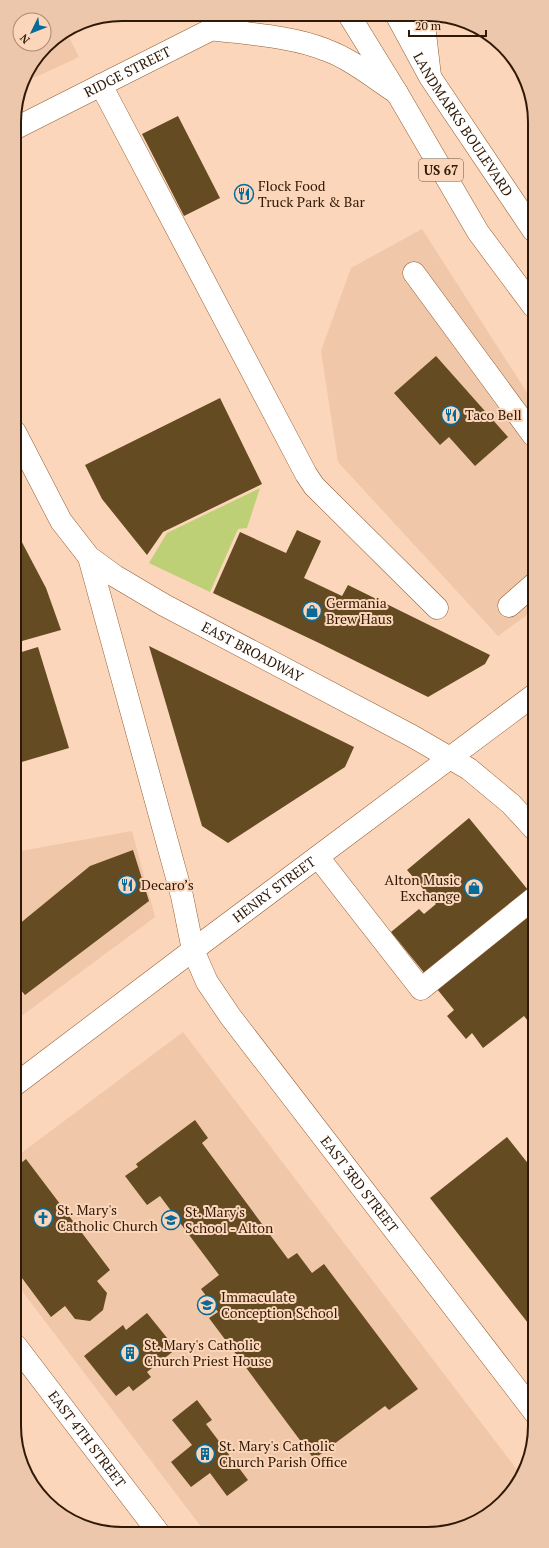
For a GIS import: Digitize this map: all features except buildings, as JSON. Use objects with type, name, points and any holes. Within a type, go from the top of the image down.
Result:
[{"type":"main road","name":"US 67","points":[[352,21],[397,93],[478,232],[528,299]]},
{"type":"main road","name":"LANDMARKS BOULEVARD","points":[[400,21],[430,77],[528,223]]},
{"type":"main road","points":[[424,21],[430,77]]},
{"type":"main road","name":"RIDGE STREET","points":[[21,125],[101,85],[215,22]]},
{"type":"main road","points":[[215,22],[300,42],[326,50],[350,62],[397,93]]},
{"type":"main road","points":[[101,85],[306,474],[314,486],[437,608]]},
{"type":"main road","points":[[414,273],[528,428]]},
{"type":"main road","name":"EAST BROADWAY","points":[[21,444],[61,521],[89,557],[115,576],[164,605],[412,736],[469,769],[511,804],[528,822]]},
{"type":"main road","name":"EAST 3RD STREET","points":[[89,557],[182,896],[193,950],[207,982],[230,1016],[528,1404]]},
{"type":"main road","points":[[509,606],[528,589]]},
{"type":"main road","name":"HENRY STREET","points":[[21,1080],[528,700]]},
{"type":"main road","points":[[318,857],[421,989],[528,903]]},
{"type":"main road","name":"EAST 4TH STREET","points":[[21,1353],[154,1527]]},
{"type":"shaded area","points":[[69,37],[79,57],[30,80],[46,56]]},
{"type":"shaded area","points":[[422,229],[528,394],[528,614],[498,636],[338,462],[321,351],[351,268]]},
{"type":"shaded area","points":[[132,831],[155,917],[21,1016],[21,851]]},
{"type":"shaded area","name":"St. Mary's School - Alton","points":[[183,1032],[518,1471],[511,1482],[493,1502],[471,1517],[459,1522],[440,1526],[201,1527],[21,1290],[21,1153]]},
{"type":"green space","points":[[260,488],[247,528],[238,529],[210,592],[149,563],[167,533]]},
{"type":"place","name":"Flock Food Truck Park & Bar","points":[[244,194]]},
{"type":"place","name":"Taco Bell","points":[[451,415]]},
{"type":"place","name":"Germania Brew Haus","points":[[312,611]]},
{"type":"place","name":"Decaro’s","points":[[127,885]]},
{"type":"place","name":"Alton Music Exchange","points":[[474,888]]},
{"type":"place","name":"St. Mary's Catholic Church","points":[[43,1218]]},
{"type":"place","name":"St. Mary's School - Alton","points":[[171,1220]]},
{"type":"place","name":"Immaculate Conception School","points":[[207,1305]]},
{"type":"place","name":"St. Mary's Catholic Church Priest House","points":[[130,1353]]},
{"type":"place","name":"St. Mary's Catholic Church Parish Office","points":[[205,1454]]}]
